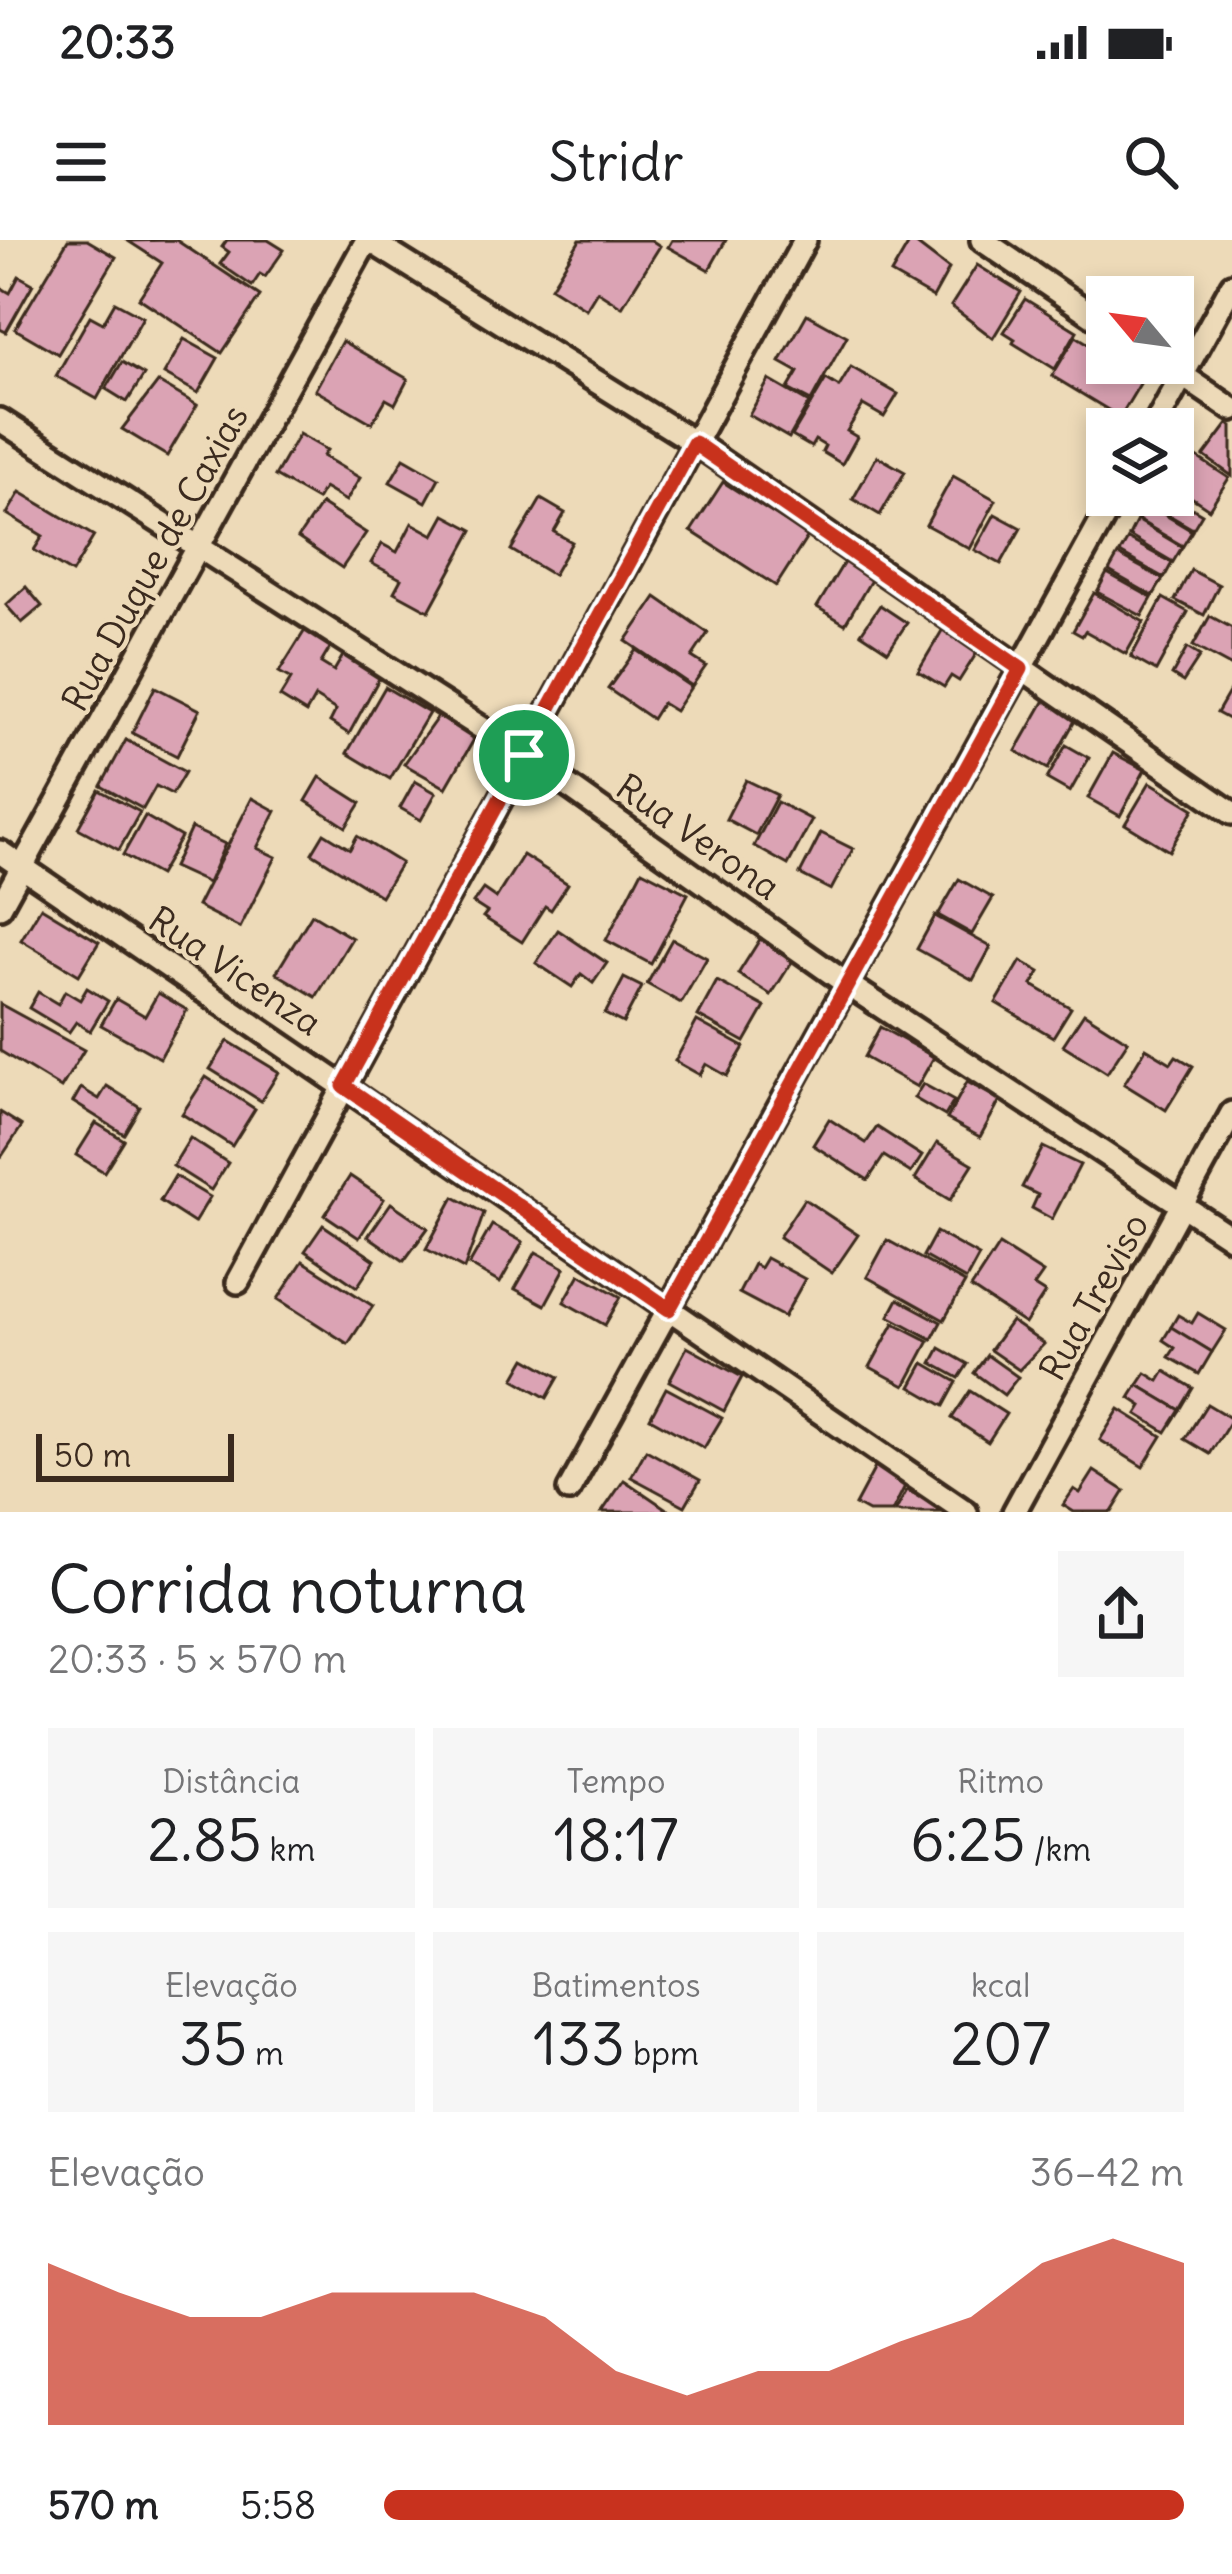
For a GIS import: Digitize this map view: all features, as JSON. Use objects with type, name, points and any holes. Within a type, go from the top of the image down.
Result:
[{"type":"street","points":[[368,240],[694,443],[1232,813]]},
{"type":"street","name":"Rua Duque de Caxias","points":[[0,907],[368,240]]},
{"type":"street","points":[[238,1282],[805,240]]},
{"type":"street","points":[[982,240],[1086,311]]},
{"type":"street","points":[[1194,339],[1232,285]]},
{"type":"street","points":[[1194,383],[1232,409]]},
{"type":"street","name":"Rua Verona","points":[[0,420],[524,755],[848,983],[1232,1238]]},
{"type":"street","points":[[569,1490],[1105,516]]},
{"type":"street","name":"Rua Vicenza","points":[[0,852],[966,1512]]},
{"type":"street","name":"Rua Treviso","points":[[1015,1512],[1232,1113]]},
{"type":"building","points":[[68,240],[87,240],[116,257],[58,354],[15,329]]},
{"type":"building","points":[[176,240],[260,296],[222,353],[139,298],[162,263],[128,241]]},
{"type":"building","points":[[227,240],[268,240],[284,250],[265,277],[260,274],[252,286],[220,264],[229,252],[222,247]]},
{"type":"building","points":[[580,240],[651,240],[660,246],[622,307],[597,291],[586,309],[551,287]]},
{"type":"building","points":[[672,240],[726,240],[709,270],[668,247]]},
{"type":"building","points":[[911,240],[949,269],[933,298],[891,274]]},
{"type":"building","points":[[977,265],[1021,292],[993,338],[951,306]]},
{"type":"building","points":[[19,276],[33,284],[6,332],[0,329],[0,287],[10,293]]},
{"type":"building","points":[[1025,299],[1077,331],[1055,369],[1013,343],[1015,339],[1004,332]]},
{"type":"building","points":[[115,302],[143,317],[97,399],[56,376],[90,316],[103,323]]},
{"type":"building","points":[[807,314],[847,336],[811,401],[788,389],[798,372],[780,362]]},
{"type":"building","points":[[1076,336],[1086,342],[1086,384],[1140,384],[1125,408],[1105,408],[1052,376]]},
{"type":"building","points":[[184,339],[218,358],[198,393],[164,374]]},
{"type":"building","points":[[342,341],[408,379],[395,404],[386,399],[372,423],[315,390]]},
{"type":"building","points":[[122,362],[144,375],[127,402],[106,389]]},
{"type":"building","points":[[851,367],[898,394],[884,417],[863,405],[847,431],[857,437],[842,464],[822,452],[825,446],[815,440],[811,447],[792,436],[826,379],[839,387]]},
{"type":"building","points":[[769,380],[809,403],[789,438],[749,415]]},
{"type":"building","points":[[158,382],[197,405],[167,456],[122,429]]},
{"type":"building","points":[[1228,424],[1232,426],[1232,476],[1204,456]]},
{"type":"building","points":[[299,434],[327,450],[323,456],[360,478],[346,501],[324,488],[317,500],[275,476]]},
{"type":"building","points":[[1194,455],[1229,478],[1209,509],[1194,499]]},
{"type":"building","points":[[877,456],[905,472],[880,515],[853,499]]},
{"type":"building","points":[[404,458],[439,478],[426,502],[390,482]]},
{"type":"building","points":[[953,476],[996,500],[970,549],[926,525]]},
{"type":"building","points":[[723,482],[808,536],[776,586],[691,531]]},
{"type":"building","points":[[20,492],[94,536],[72,573],[34,550],[43,536],[7,514]]},
{"type":"building","points":[[541,499],[565,513],[554,532],[572,542],[553,575],[511,550]]},
{"type":"building","points":[[321,504],[366,533],[342,568],[298,538]]},
{"type":"building","points":[[1194,509],[1202,514],[1193,529],[1170,516],[1194,516]]},
{"type":"building","points":[[995,514],[1021,528],[1001,564],[975,550]]},
{"type":"building","points":[[445,515],[473,530],[429,611],[394,592],[401,579],[371,563],[382,544],[397,552],[412,523],[434,535]]},
{"type":"building","points":[[1140,516],[1167,516],[1192,531],[1183,546],[1138,520]]},
{"type":"building","points":[[1137,520],[1182,547],[1173,562],[1129,536]]},
{"type":"building","points":[[1128,539],[1172,563],[1164,578],[1120,553]]},
{"type":"building","points":[[1118,555],[1163,579],[1153,596],[1109,571]]},
{"type":"building","points":[[846,559],[874,575],[845,624],[817,607]]},
{"type":"building","points":[[1191,570],[1219,585],[1204,615],[1175,600]]},
{"type":"building","points":[[1107,573],[1152,598],[1142,616],[1097,592]]},
{"type":"building","points":[[26,587],[42,606],[22,623],[6,605]]},
{"type":"building","points":[[1094,593],[1144,622],[1126,654],[1085,631],[1082,636],[1073,631]]},
{"type":"building","points":[[656,597],[708,633],[692,657],[706,666],[692,686],[626,641]]},
{"type":"building","points":[[1163,598],[1188,612],[1156,671],[1131,657]]},
{"type":"building","points":[[880,605],[907,623],[888,651],[861,633]]},
{"type":"building","points":[[1210,616],[1232,628],[1232,667],[1193,646]]},
{"type":"building","points":[[307,627],[333,643],[321,663],[334,671],[345,652],[381,675],[349,734],[330,722],[336,710],[315,697],[306,713],[280,697],[291,679],[279,672]]},
{"type":"building","points":[[943,629],[978,651],[959,681],[951,676],[944,687],[918,671]]},
{"type":"building","points":[[1187,648],[1200,656],[1183,682],[1172,675]]},
{"type":"building","points":[[636,650],[691,687],[675,711],[662,703],[652,719],[608,689]]},
{"type":"building","points":[[155,687],[200,710],[177,756],[132,733]]},
{"type":"building","points":[[385,687],[429,713],[390,779],[347,753]]},
{"type":"building","points":[[1232,687],[1232,721],[1217,713]]},
{"type":"building","points":[[1049,693],[1081,710],[1048,769],[1016,751]]},
{"type":"building","points":[[439,715],[476,736],[446,788],[404,764]]},
{"type":"building","points":[[126,740],[185,772],[172,794],[156,786],[143,809],[101,786]]},
{"type":"building","points":[[1066,745],[1089,758],[1070,792],[1047,779]]},
{"type":"building","points":[[1113,753],[1145,770],[1120,816],[1088,798]]},
{"type":"building","points":[[320,777],[361,803],[346,827],[306,801]]},
{"type":"building","points":[[746,780],[777,795],[756,835],[726,819]]},
{"type":"building","points":[[415,781],[436,793],[421,820],[400,808]]},
{"type":"building","points":[[1150,782],[1194,809],[1169,851],[1125,824]]},
{"type":"building","points":[[99,790],[140,812],[119,850],[78,828]]},
{"type":"building","points":[[252,798],[276,811],[257,848],[276,857],[240,928],[197,906]]},
{"type":"building","points":[[777,802],[812,820],[788,865],[754,846]]},
{"type":"building","points":[[145,816],[181,837],[159,875],[123,855]]},
{"type":"building","points":[[191,828],[225,844],[208,883],[173,867]]},
{"type":"building","points":[[324,833],[350,849],[357,836],[401,863],[381,896],[312,853]]},
{"type":"building","points":[[821,833],[853,849],[831,890],[800,874]]},
{"type":"building","points":[[523,855],[568,884],[551,910],[545,906],[522,942],[483,917],[487,912],[473,903],[483,889],[496,898]]},
{"type":"building","points":[[642,870],[688,894],[651,964],[606,940]]},
{"type":"building","points":[[959,879],[993,898],[972,934],[938,915]]},
{"type":"building","points":[[41,907],[99,942],[79,975],[21,940]]},
{"type":"building","points":[[312,914],[352,938],[316,997],[276,973]]},
{"type":"building","points":[[935,916],[991,947],[973,980],[917,949]]},
{"type":"building","points":[[558,930],[607,963],[593,983],[581,974],[572,987],[536,963]]},
{"type":"building","points":[[762,936],[795,957],[771,995],[738,974]]},
{"type":"building","points":[[672,939],[707,958],[681,1003],[647,984]]},
{"type":"building","points":[[1021,961],[1040,972],[1032,985],[1071,1008],[1053,1037],[996,1003]]},
{"type":"building","points":[[624,978],[642,987],[623,1023],[605,1014]]},
{"type":"building","points":[[717,981],[765,1007],[745,1042],[698,1016]]},
{"type":"building","points":[[87,988],[108,1001],[90,1031],[76,1022],[69,1032],[29,1008],[38,992],[58,1004],[65,991],[80,1000]]},
{"type":"building","points":[[158,993],[187,1010],[160,1058],[101,1025],[116,999],[145,1016]]},
{"type":"building","points":[[0,1004],[84,1050],[61,1088],[0,1051]]},
{"type":"building","points":[[1084,1013],[1128,1041],[1107,1073],[1063,1045]]},
{"type":"building","points":[[697,1021],[744,1047],[727,1076],[706,1064],[700,1075],[675,1061]]},
{"type":"building","points":[[880,1027],[934,1057],[917,1087],[864,1057]]},
{"type":"building","points":[[228,1041],[279,1072],[261,1101],[210,1069]]},
{"type":"building","points":[[1146,1048],[1171,1063],[1176,1056],[1193,1066],[1166,1110],[1124,1084]]},
{"type":"building","points":[[206,1077],[255,1109],[232,1146],[182,1114]]},
{"type":"building","points":[[967,1082],[1000,1100],[980,1137],[947,1119]]},
{"type":"building","points":[[923,1084],[954,1101],[945,1116],[914,1098]]},
{"type":"building","points":[[107,1086],[140,1107],[124,1134],[73,1102],[81,1088],[99,1099]]},
{"type":"building","points":[[0,1112],[22,1126],[2,1156],[0,1154]]},
{"type":"building","points":[[829,1119],[866,1143],[877,1127],[922,1156],[911,1173],[884,1156],[868,1180],[813,1145]]},
{"type":"building","points":[[96,1123],[124,1140],[104,1172],[76,1155]]},
{"type":"building","points":[[190,1138],[228,1163],[211,1190],[173,1166]]},
{"type":"building","points":[[937,1143],[973,1164],[950,1200],[915,1179]]},
{"type":"building","points":[[1043,1147],[1080,1165],[1052,1219],[1032,1208],[1038,1195],[1022,1187]]},
{"type":"building","points":[[175,1176],[210,1197],[194,1223],[160,1201]]},
{"type":"building","points":[[350,1176],[384,1199],[359,1238],[325,1215]]},
{"type":"building","points":[[454,1197],[484,1213],[464,1269],[426,1249]]},
{"type":"building","points":[[804,1199],[858,1235],[832,1273],[779,1237]]},
{"type":"building","points":[[391,1203],[428,1228],[404,1261],[368,1236]]},
{"type":"building","points":[[323,1225],[375,1260],[357,1287],[305,1251]]},
{"type":"building","points":[[492,1225],[523,1242],[500,1283],[469,1265]]},
{"type":"building","points":[[936,1232],[979,1256],[966,1280],[923,1256]]},
{"type":"building","points":[[887,1240],[965,1283],[944,1320],[867,1277]]},
{"type":"building","points":[[999,1245],[1043,1273],[1034,1286],[1045,1293],[1025,1324],[971,1288]]},
{"type":"building","points":[[536,1252],[565,1268],[545,1305],[515,1289]]},
{"type":"building","points":[[766,1258],[805,1279],[784,1317],[739,1293],[754,1264],[760,1268]]},
{"type":"building","points":[[303,1261],[373,1306],[348,1344],[278,1299]]},
{"type":"building","points":[[580,1274],[621,1297],[605,1325],[564,1302]]},
{"type":"building","points":[[898,1299],[941,1322],[932,1339],[889,1316]]},
{"type":"building","points":[[1198,1313],[1226,1330],[1212,1352],[1171,1327],[1178,1315],[1192,1323]]},
{"type":"building","points":[[1011,1321],[1044,1344],[1019,1370],[990,1350]]},
{"type":"building","points":[[894,1323],[929,1341],[905,1386],[870,1367]]},
{"type":"building","points":[[1171,1327],[1212,1352],[1199,1374],[1169,1357],[1175,1348],[1163,1340]]},
{"type":"building","points":[[687,1347],[742,1377],[724,1411],[669,1381]]},
{"type":"building","points":[[940,1348],[968,1364],[959,1378],[932,1363]]},
{"type":"building","points":[[987,1355],[1018,1377],[1004,1395],[974,1373]]},
{"type":"building","points":[[526,1358],[559,1377],[547,1398],[514,1379]]},
{"type":"building","points":[[924,1363],[957,1382],[944,1406],[911,1387]]},
{"type":"building","points":[[1165,1371],[1193,1388],[1180,1410],[1138,1385],[1146,1373],[1159,1381]]},
{"type":"building","points":[[1138,1385],[1180,1410],[1166,1432],[1137,1414],[1142,1406],[1130,1398]]},
{"type":"building","points":[[666,1388],[722,1418],[704,1448],[650,1418]]},
{"type":"building","points":[[970,1391],[1006,1414],[988,1442],[952,1418]]},
{"type":"building","points":[[1207,1404],[1232,1419],[1210,1454],[1185,1439]]},
{"type":"building","points":[[1119,1409],[1162,1436],[1143,1467],[1100,1440]]},
{"type":"building","points":[[646,1450],[700,1480],[685,1506],[631,1477]]},
{"type":"building","points":[[878,1462],[909,1478],[892,1512],[868,1512],[855,1505]]},
{"type":"building","points":[[1094,1471],[1125,1491],[1112,1512],[1074,1512],[1063,1505],[1074,1489],[1080,1493]]},
{"type":"building","points":[[624,1480],[671,1512],[602,1512]]},
{"type":"building","points":[[907,1490],[942,1509],[941,1512],[895,1512]]},
{"type":"route","points":[[694,443],[1021,669],[669,1309],[344,1086],[524,755],[694,443]]}]
